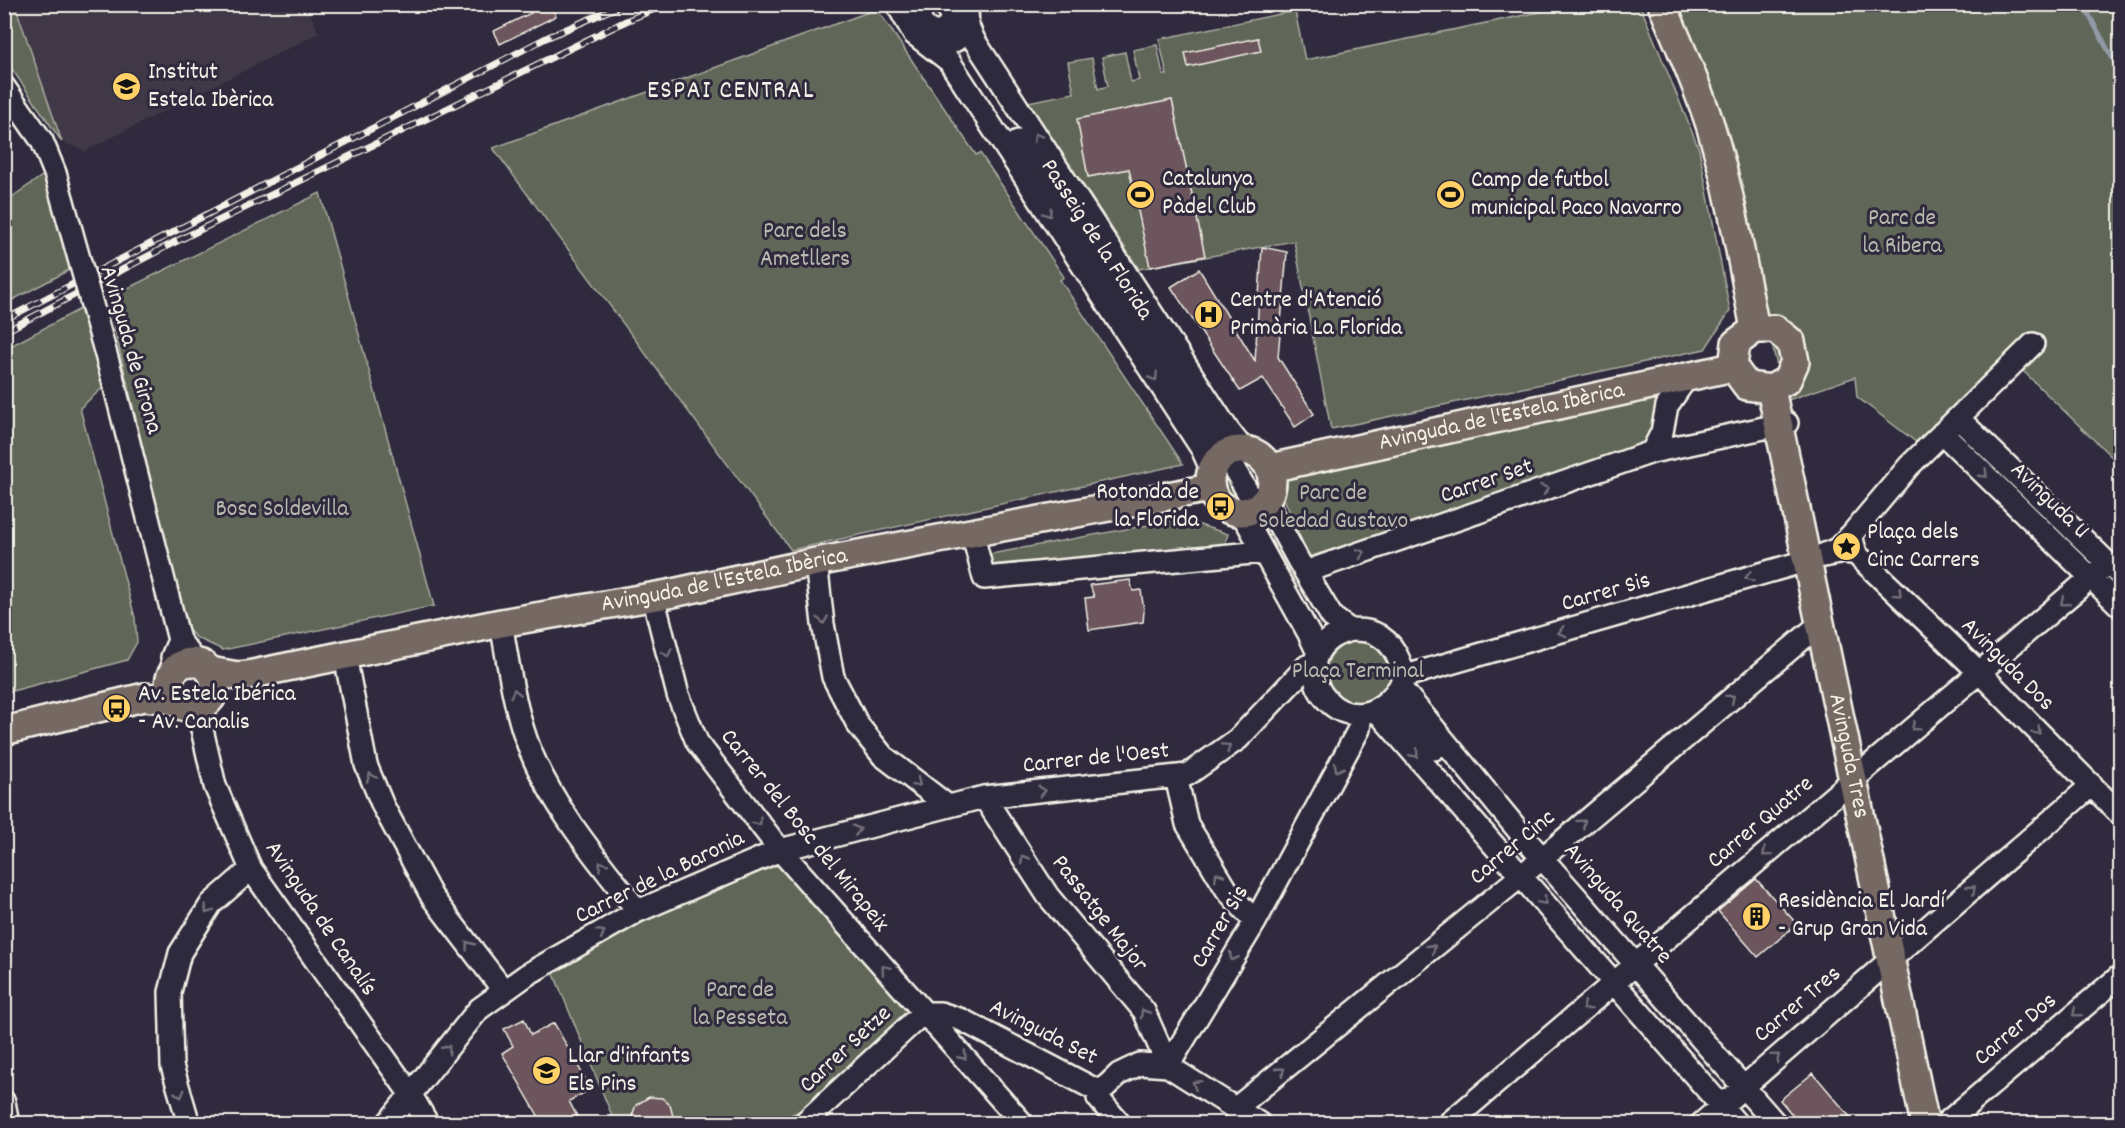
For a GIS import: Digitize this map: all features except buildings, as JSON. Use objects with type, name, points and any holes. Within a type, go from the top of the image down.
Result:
[{"type":"main road","points":[[1662,4],[1710,127],[1729,199],[1755,328]]},
{"type":"main road","points":[[1755,328],[1775,329],[1791,342],[1795,362],[1787,380],[1771,390],[1747,386],[1733,367],[1736,343],[1755,328]]},
{"type":"main road","name":"Avinguda de l'Estela Ibèrica","points":[[1270,468],[1733,367]]},
{"type":"main road","name":"Avinguda Tres","points":[[1771,390],[1783,424],[1815,558],[1820,624],[1925,1124]]},
{"type":"main road","points":[[1263,458],[1270,468],[1273,482],[1271,492],[1254,506],[1226,509],[1217,502],[1223,463],[1263,458]]},
{"type":"main road","name":"Avinguda de l'Estela Ibèrica","points":[[4,731],[144,697],[193,689],[238,676],[345,656],[501,622],[653,596],[972,532],[1223,463]]},
{"type":"street","name":"Passeig de la Florida","points":[[897,4],[920,40],[949,61],[1202,449],[1223,463],[1228,430],[984,56],[957,28],[948,25],[951,15],[944,4]]},
{"type":"street","points":[[908,4],[906,16],[909,26]]},
{"type":"street","points":[[927,4],[921,14],[924,26],[935,32],[957,28],[962,35],[943,46],[931,46]]},
{"type":"street","name":"Avinguda de Girona","points":[[4,87],[42,141],[55,173],[112,376],[193,689]]},
{"type":"street","points":[[1853,544],[1909,466],[2033,344]]},
{"type":"street","points":[[1652,452],[1662,432],[1667,406],[1687,377]]},
{"type":"street","name":"Avinguda U","points":[[1958,418],[2115,569]]},
{"type":"street","name":"Carrer Set","points":[[1305,572],[1652,452],[1783,424]]},
{"type":"street","name":"Avinguda U","points":[[1942,433],[2121,606]]},
{"type":"street","points":[[1254,506],[1305,572],[1332,617],[1350,630]]},
{"type":"street","points":[[1254,506],[1248,524],[1316,659],[1316,682],[1325,700],[1344,712],[1368,713],[1400,690],[1399,662],[1393,649],[1381,636],[1368,631],[1350,630],[1331,638],[1316,659]]},
{"type":"street","points":[[1254,506],[1319,623]]},
{"type":"street","points":[[972,532],[984,578],[1263,552]]},
{"type":"street","name":"Carrer Sis","points":[[1400,690],[1815,558],[1844,552],[1853,544]]},
{"type":"street","name":"Avinguda Dos","points":[[1853,544],[2121,814]]},
{"type":"street","points":[[816,562],[834,677],[858,725],[883,756],[948,806]]},
{"type":"street","name":"Carrer Quatre","points":[[1448,1124],[2092,578],[2115,569]]},
{"type":"street","name":"Carrer del Bosc del Mirapeix","points":[[653,596],[678,695],[697,742],[780,850],[1023,1124]]},
{"type":"street","points":[[501,622],[526,739],[549,788],[603,867],[638,911]]},
{"type":"street","name":"Carrer Cinc","points":[[1236,1108],[1532,866],[1820,624]]},
{"type":"street","points":[[345,656],[366,765],[383,806],[432,897],[504,991]]},
{"type":"street","name":"Carrer de l'Oest","points":[[984,797],[1187,775],[1238,739],[1316,659]]},
{"type":"street","name":"Avinguda de Canalís","points":[[193,689],[215,786],[250,869],[411,1095],[428,1124]]},
{"type":"street","name":"Avinguda Quatre","points":[[1400,690],[1532,866],[1758,1124]]},
{"type":"street","name":"Carrer Sis","points":[[1168,1066],[1255,922],[1368,713]]},
{"type":"street","name":"Avinguda Quatre","points":[[1368,713],[1532,866],[1732,1096],[1776,1124]]},
{"type":"street","points":[[1176,777],[1187,825],[1227,890],[1255,922]]},
{"type":"street","name":"Carrer Tres","points":[[1701,1124],[2092,785]]},
{"type":"street","name":"Carrer de la Baronia","points":[[387,1124],[479,1009],[528,974],[638,911],[780,850],[984,797]]},
{"type":"street","name":"Passatge Major","points":[[984,797],[1048,896],[1144,1011],[1168,1066]]},
{"type":"street","points":[[189,1124],[172,1066],[170,992],[180,953],[211,904],[250,869]]},
{"type":"street","name":"Carrer Dos","points":[[1945,1124],[2121,976]]},
{"type":"street","name":"Avinguda Set","points":[[923,1013],[940,1013],[962,1020],[1100,1092],[1098,1098],[1120,1124]]},
{"type":"street","name":"Carrer Setze","points":[[804,1123],[923,1013]]},
{"type":"street","points":[[1100,1092],[1119,1074],[1140,1064],[1168,1066],[1260,1124]]},
{"type":"street","name":"Avinguda Quatre","points":[[1732,1096],[1737,1124]]},
{"type":"street","points":[[4,1102],[8,1124]]},
{"type":"shaded area","name":"Institut Estela Ibèrica","points":[[15,5],[306,5],[319,33],[85,151],[62,142]]},
{"type":"green space","points":[[4,5],[15,5],[62,142],[5,59]]},
{"type":"green space","name":"Camp de futbol municipal Paco Navarro","points":[[1574,5],[1640,5],[1699,149],[1730,311],[1705,349],[1331,429],[1294,241],[1139,269],[1028,102],[1074,93],[1068,62],[1092,58],[1098,89],[1108,86],[1102,57],[1125,52],[1131,82],[1139,80],[1133,50],[1157,45],[1163,75],[1167,75],[1159,39],[1295,11],[1305,60]]},
{"type":"green space","name":"Parc de la Ribera","points":[[1675,5],[2120,5],[2120,465],[2023,371],[2004,357],[1916,442],[1857,397],[1855,377],[1785,401],[1730,161]]},
{"type":"green space","name":"Parc dels Ametllers","points":[[877,9],[976,155],[980,153],[1064,277],[1060,280],[1183,464],[791,550],[493,148]]},
{"type":"green space","points":[[45,174],[71,269],[5,304],[5,202]]},
{"type":"green space","name":"Bosc Soldevilla","points":[[320,193],[434,606],[223,650],[197,638],[186,628],[112,319],[110,297]]},
{"type":"green space","points":[[80,309],[107,384],[80,408],[135,618],[137,642],[127,660],[5,693],[5,349]]},
{"type":"green space","name":"Parc de Soledad Gustavo","points":[[1663,398],[1643,446],[1309,557],[1279,487],[1286,477]]},
{"type":"green space","points":[[1243,449],[1245,500],[1229,496],[1217,502],[1210,488],[1216,465],[1227,454]]},
{"type":"green space","points":[[1181,519],[1228,534],[1225,544],[1213,545],[1207,552],[988,572],[985,555]]},
{"type":"green space","name":"Plaça Terminal","points":[[1368,631],[1402,677],[1376,710],[1325,700],[1318,653]]},
{"type":"green space","name":"Parc de la Pesseta","points":[[781,864],[906,999],[906,1013],[800,1111],[771,1123],[615,1123],[551,967],[676,902]]},
{"type":"waterway","points":[[2083,4],[2120,72]]},
{"type":"railway","points":[[4,320],[546,38],[624,4]]},
{"type":"railway","points":[[4,332],[173,243],[626,21],[667,4]]},
{"type":"place","name":"Institut Estela Ibèrica","points":[[127,87]]},
{"type":"place","name":"Catalunya Pàdel Club","points":[[1141,194]]},
{"type":"place","name":"Camp de futbol municipal Paco Navarro","points":[[1450,195]]},
{"type":"place","name":"Centre d'Atenció Primària La Florida","points":[[1209,315]]},
{"type":"place","name":"Rotonda de la Florida","points":[[1220,507]]},
{"type":"place","name":"Plaça dels Cinc Carrers","points":[[1846,547]]},
{"type":"place","name":"Av. Estela Ibérica - Av. Canalis","points":[[117,709]]},
{"type":"place","name":"Residència El Jardí - Grup Gran Vida","points":[[1757,916]]},
{"type":"place","name":"Llar d'infants Els Pins","points":[[547,1071]]},
{"type":"district","name":"ESPAI CENTRAL","points":[[731,91]]}]
